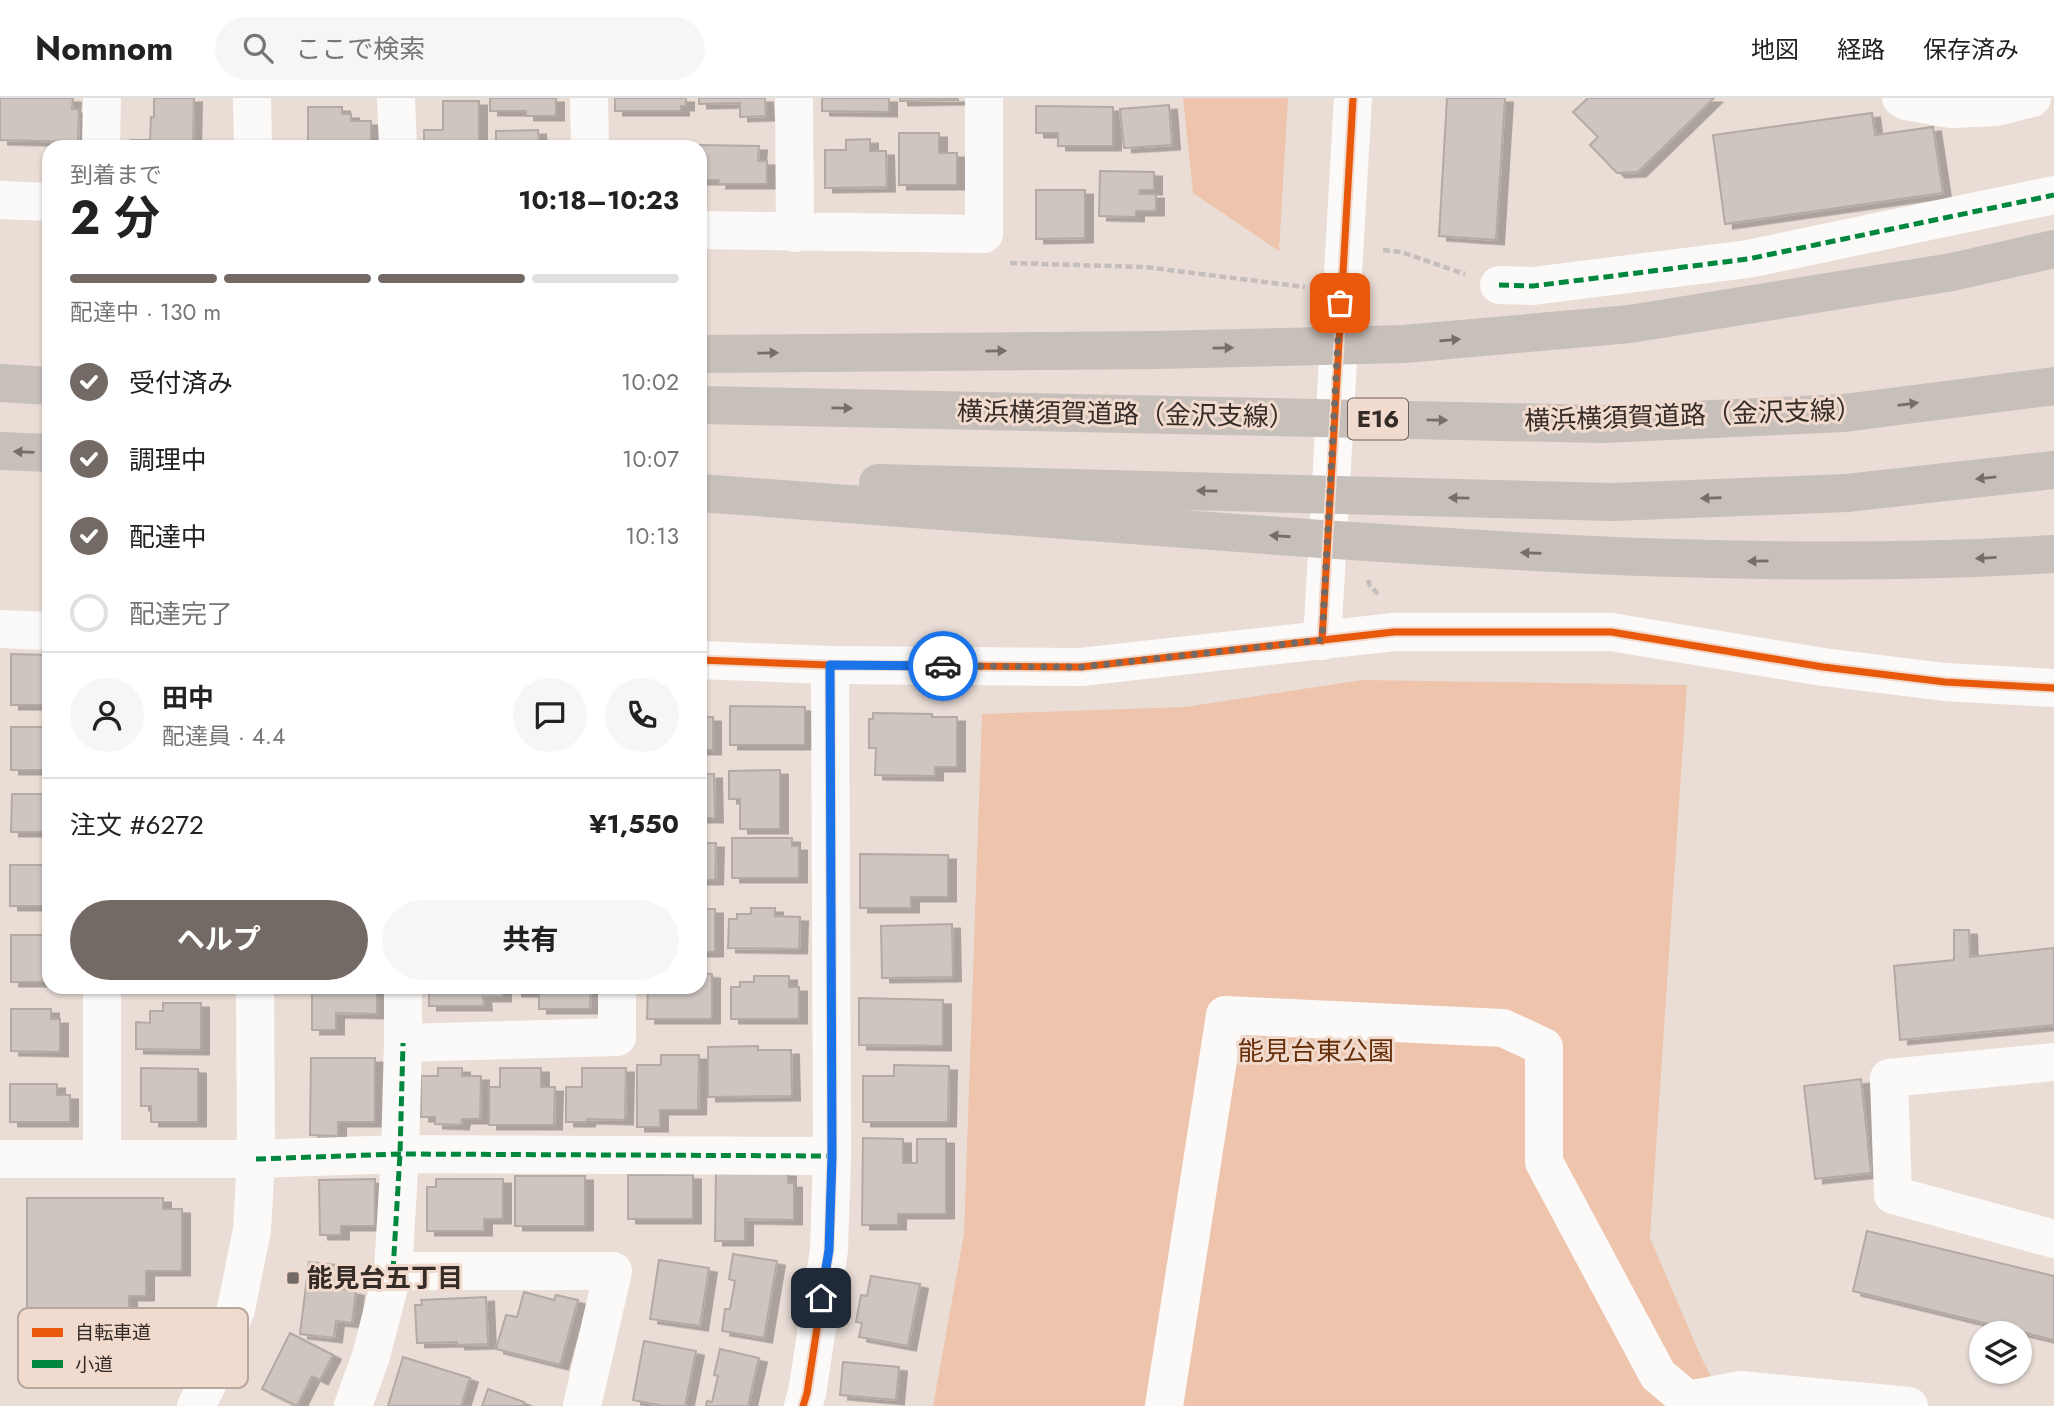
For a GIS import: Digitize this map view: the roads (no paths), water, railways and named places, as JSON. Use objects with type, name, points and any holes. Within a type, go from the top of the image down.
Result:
[{"type":"highway","points":[[707,354],[1404,344],[1630,324],[1952,272],[2054,249]]},
{"type":"highway","points":[[0,368],[42,368]]},
{"type":"highway","points":[[0,383],[42,386]]},
{"type":"highway","name":"横浜横須賀道路（金沢支線）","points":[[707,405],[1602,424],[1843,413],[2054,386]]},
{"type":"highway","points":[[0,451],[42,453]]},
{"type":"highway","points":[[707,478],[1613,502],[1847,493],[2054,470]]},
{"type":"highway","points":[[707,494],[1485,551],[1742,561],[1983,558],[2054,554]]},
{"type":"street","points":[[101,140],[102,98]]},
{"type":"street","points":[[252,98],[253,140]]},
{"type":"street","points":[[396,98],[398,140]]},
{"type":"street","points":[[589,98],[590,140]]},
{"type":"street","points":[[794,98],[795,233]]},
{"type":"street","points":[[707,230],[984,234],[984,98]]},
{"type":"street","points":[[1322,640],[1353,98]]},
{"type":"street","points":[[1901,98],[1951,109],[1996,107],[2032,98]]},
{"type":"street","points":[[1499,285],[1533,286],[1748,259],[2054,195]]},
{"type":"street","points":[[0,200],[42,202]]},
{"type":"street","points":[[0,629],[42,631]]},
{"type":"street","points":[[707,660],[830,665],[1081,667],[1394,632],[1611,632],[1823,667],[1945,682],[2054,688]]},
{"type":"street","points":[[803,1406],[829,1250],[832,1156],[830,665]]},
{"type":"street","points":[[102,994],[102,1159]]},
{"type":"street","points":[[236,1308],[252,1230],[256,1159],[255,994]]},
{"type":"street","points":[[353,1406],[371,1356],[393,1271],[400,1154],[403,994]]},
{"type":"street","points":[[403,1043],[617,1037],[617,994]]},
{"type":"street","points":[[1164,1406],[1225,1015],[1503,1028],[1544,1047],[1544,1162],[1658,1375],[1688,1399],[1741,1390],[1909,1406]]},
{"type":"street","points":[[2054,1062],[1889,1078],[1893,1195],[2054,1239]]},
{"type":"street","points":[[0,1159],[256,1159],[400,1154],[832,1156]]},
{"type":"street","points":[[393,1271],[612,1271],[582,1406]]},
{"type":"street","points":[[196,1406],[205,1388]]},
{"type":"place","name":"能見台五丁目","points":[[293,1278]]},
{"type":"park label","name":"能見台東公園","points":[[1316,1051]]}]
